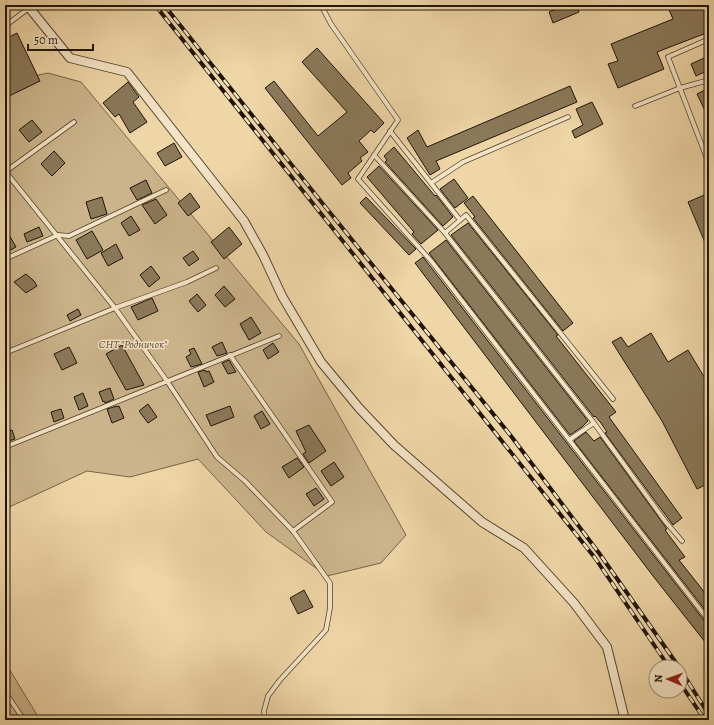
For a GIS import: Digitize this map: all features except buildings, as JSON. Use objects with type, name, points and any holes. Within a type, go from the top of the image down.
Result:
[{"type":"street","points":[[28,7],[70,58],[127,72],[244,221],[282,296],[321,362],[359,408],[394,445],[482,522],[524,548],[574,603],[607,646],[625,720]]},
{"type":"lane","points":[[321,5],[331,24],[398,120],[358,179],[432,262],[709,621]]},
{"type":"lane","points":[[5,26],[28,7]]},
{"type":"lane","points":[[709,39],[668,57],[709,164]]},
{"type":"lane","points":[[635,106],[680,88],[709,80]]},
{"type":"lane","points":[[431,183],[463,162],[568,117]]},
{"type":"lane","points":[[74,122],[5,171],[115,308],[167,381],[217,457],[245,481],[293,531],[330,583],[330,608],[326,630],[280,680],[268,696],[264,711],[265,720]]},
{"type":"lane","points":[[390,132],[460,220]]},
{"type":"lane","points":[[374,155],[445,233],[594,423],[682,542]]},
{"type":"lane","points":[[5,259],[58,236],[69,236],[166,190]]},
{"type":"lane","points":[[445,233],[466,215],[613,399]]},
{"type":"lane","points":[[5,353],[115,308],[187,282],[216,268]]},
{"type":"lane","points":[[5,447],[279,336]]},
{"type":"lane","points":[[230,355],[332,502],[293,531]]},
{"type":"lane","points":[[569,440],[594,423]]},
{"type":"lane","points":[[5,692],[22,719]]},
{"type":"green space","name":"СНТ \"Родничок\"","points":[[48,73],[81,82],[299,344],[406,535],[381,563],[327,576],[266,532],[198,459],[130,477],[87,471],[5,509],[5,82]]},
{"type":"green space","points":[[5,662],[37,715],[41,720],[5,720]]},
{"type":"railway","points":[[155,5],[595,558],[664,659]]},
{"type":"railway","points":[[164,5],[511,436],[599,553],[673,659]]},
{"type":"railway","points":[[688,682],[709,715]]},
{"type":"railway","points":[[688,695],[705,720]]}]
